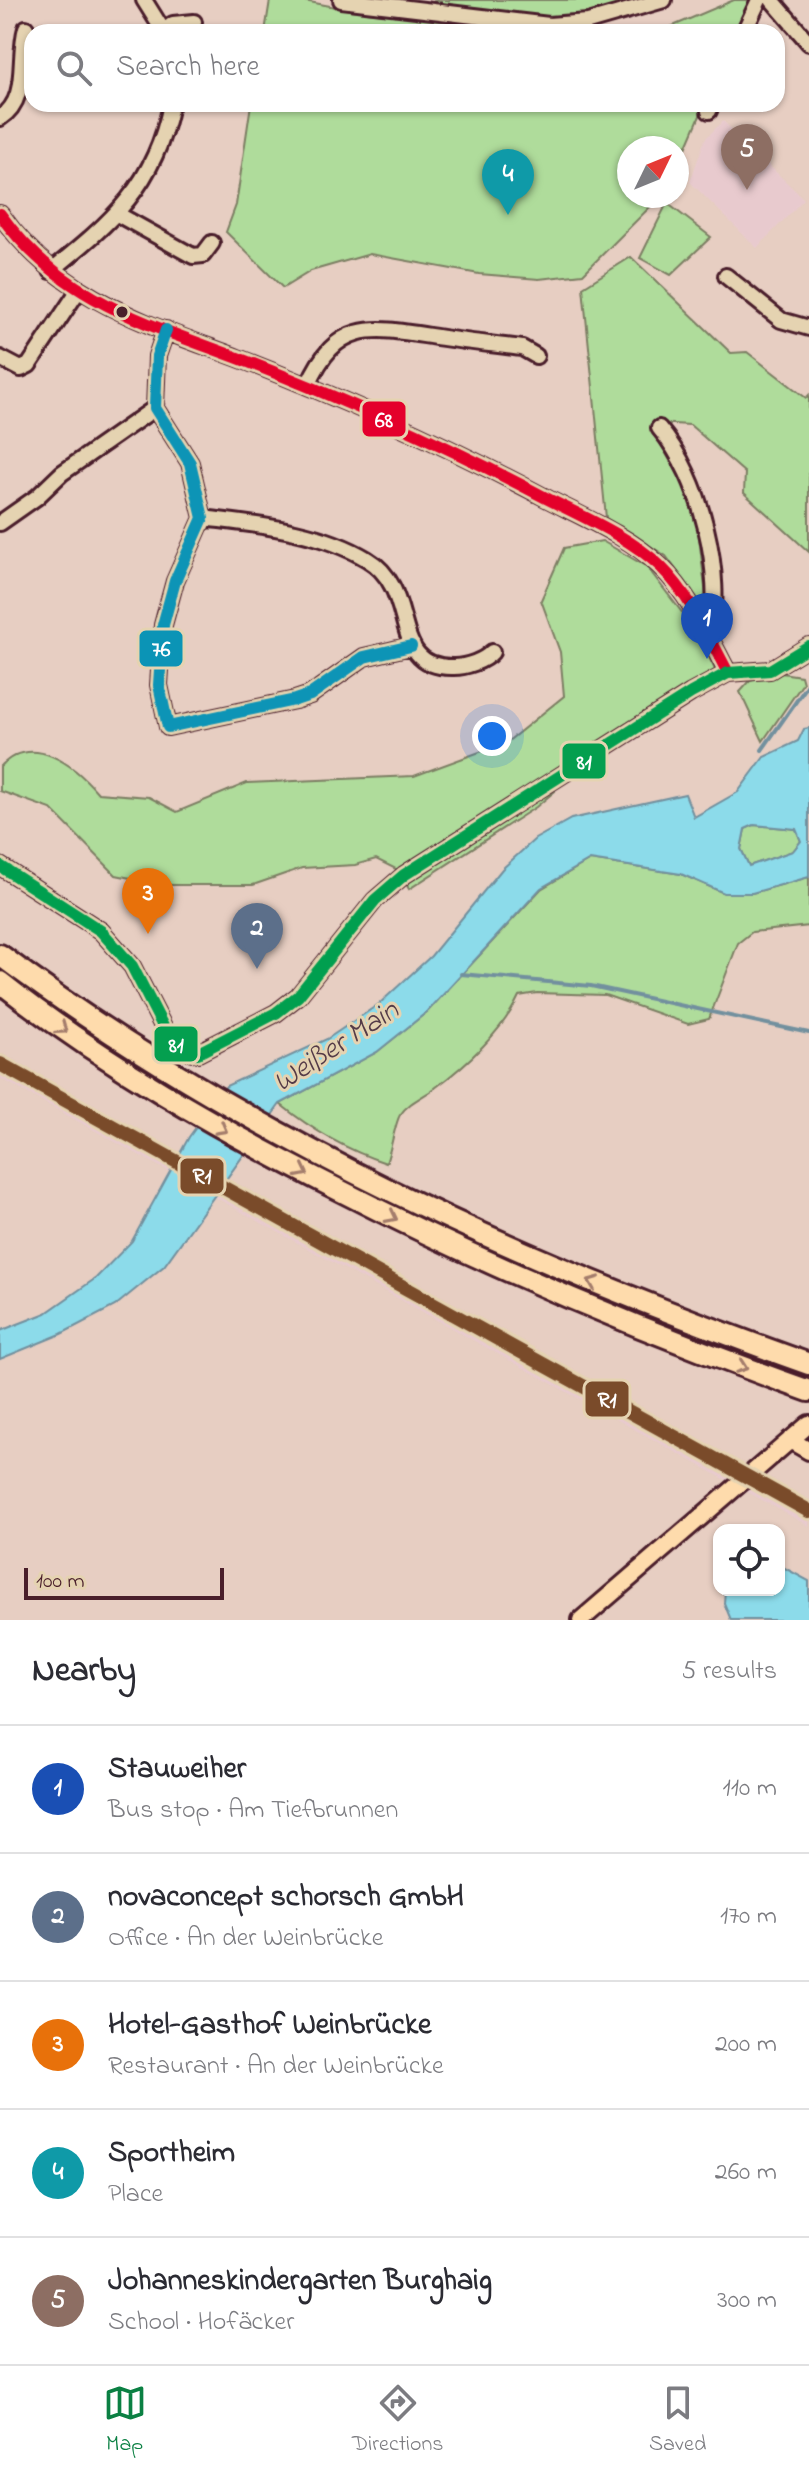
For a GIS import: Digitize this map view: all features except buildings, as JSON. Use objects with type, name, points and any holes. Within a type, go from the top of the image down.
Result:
[{"type":"highway","points":[[0,955],[84,1017],[191,1084],[278,1132],[514,1249],[674,1315],[809,1364]]},
{"type":"highway","points":[[0,982],[98,1056],[177,1105],[445,1245],[655,1335],[809,1391]]},
{"type":"main road","points":[[581,1620],[809,1424]]},
{"type":"main road","points":[[790,1440],[809,1451]]},
{"type":"street","points":[[144,0],[159,24]]},
{"type":"street","points":[[341,0],[541,24]]},
{"type":"street","points":[[748,24],[759,0]]},
{"type":"street","points":[[772,0],[789,24],[809,43]]},
{"type":"street","points":[[562,24],[588,22],[653,2]]},
{"type":"street","points":[[173,24],[194,22]]},
{"type":"street","points":[[0,118],[14,108],[20,96],[20,49],[24,35]]},
{"type":"street","points":[[51,271],[119,215],[159,149],[169,112]]},
{"type":"street","points":[[0,214],[20,243],[51,271],[78,291],[113,310],[308,385],[473,460],[579,515],[647,556],[688,601],[728,673]]},
{"type":"street","points":[[119,215],[193,256],[203,255],[212,243]]},
{"type":"street","points":[[726,276],[781,320],[809,328]]},
{"type":"street","points":[[0,358],[21,369],[29,365],[78,291]]},
{"type":"street","points":[[308,385],[317,364],[335,343],[348,335],[377,328],[522,348],[536,356]]},
{"type":"street","points":[[166,330],[157,356],[155,408],[190,463],[203,518],[175,581],[163,625],[159,685],[168,727],[295,700],[310,695],[364,657],[411,646]]},
{"type":"street","points":[[0,523],[37,497],[62,473],[155,408]]},
{"type":"street","points":[[659,428],[672,444],[699,502],[710,555],[715,616],[710,638]]},
{"type":"street","points":[[203,518],[277,527],[370,560],[398,591],[411,646],[420,658],[433,666],[457,667],[487,658],[492,652]]},
{"type":"street","points":[[0,866],[101,931],[132,966],[170,1040],[183,1050],[198,1053],[216,1047],[276,1013],[298,996],[375,900],[404,875],[691,693],[728,673],[770,670],[809,646]]},
{"type":"shaded area","points":[[723,121],[804,199],[757,248],[690,182],[705,139]]},
{"type":"shaded area","points":[[0,1058],[809,1504],[809,1526],[0,1078]]},
{"type":"green space","points":[[270,0],[299,0],[356,11],[490,24],[266,24]]},
{"type":"green space","points":[[434,0],[625,0],[627,4],[561,19],[439,6]]},
{"type":"green space","points":[[734,0],[751,0],[740,24],[678,24]]},
{"type":"green space","points":[[250,112],[702,112],[689,141],[689,136],[617,136],[617,208],[649,208],[583,274],[539,279],[479,274],[370,254],[311,271],[283,288],[226,232],[236,205]]},
{"type":"green space","points":[[665,208],[673,208],[711,237],[671,275],[640,258]]},
{"type":"green space","points":[[631,257],[731,353],[747,352],[806,398],[809,395],[809,552],[744,493],[745,473],[690,425],[655,423],[653,431],[695,504],[708,613],[666,556],[606,518],[583,287]]},
{"type":"green space","points":[[602,541],[647,567],[697,632],[717,674],[552,771],[555,791],[536,807],[409,889],[398,870],[376,859],[355,865],[302,868],[253,885],[165,885],[116,875],[51,809],[0,791],[0,767],[26,752],[39,752],[65,763],[98,793],[149,797],[177,812],[247,783],[414,776],[507,742],[564,696],[560,652],[541,600],[564,548]]},
{"type":"green space","points":[[781,673],[801,676],[803,683],[763,741],[740,692],[750,681]]},
{"type":"green space","points":[[754,825],[796,829],[801,841],[793,851],[749,866],[741,849],[745,829]]},
{"type":"green space","points":[[590,860],[681,874],[724,893],[752,893],[809,877],[809,926],[752,932],[738,943],[709,1019],[688,1024],[605,995],[537,993],[519,996],[503,1022],[471,1058],[400,1115],[386,1163],[330,1138],[280,1104],[377,1052],[428,1011],[541,889]]},
{"type":"water","name":"Weißer Main","points":[[809,728],[809,877],[752,893],[724,893],[681,874],[590,860],[541,888],[428,1011],[377,1052],[280,1104],[164,1266],[115,1306],[61,1334],[0,1359],[0,1331],[46,1313],[96,1278],[132,1241],[189,1137],[226,1086],[327,1039],[379,1004],[431,956],[502,869],[535,839],[571,819],[685,794],[694,817],[738,792],[764,757],[798,741],[804,729]],"holes":[[[754,825],[796,829],[801,841],[793,851],[749,866],[741,849],[745,829]]]},
{"type":"water","points":[[785,1568],[809,1581],[809,1620],[731,1620],[725,1596],[785,1596]]},
{"type":"waterway","points":[[762,750],[809,683]]},
{"type":"waterway","points":[[461,974],[591,986],[809,1033]]},
{"type":"transit line","name":"68","points":[[0,214],[49,267],[107,305],[356,406],[508,478],[621,537],[671,577],[698,617],[728,673]]},
{"type":"transit line","name":"76","points":[[166,330],[157,356],[155,408],[190,463],[203,518],[175,581],[163,625],[159,685],[168,727],[295,700],[310,695],[364,657],[411,646]]},
{"type":"transit line","name":"81","points":[[0,866],[101,931],[132,966],[170,1040],[183,1050],[198,1053],[276,1013],[298,996],[375,900],[404,875],[691,693],[728,673],[770,670],[809,646]]},
{"type":"transit line","name":"R1","points":[[0,1064],[809,1511]]},
{"type":"place","name":"Johanneskindergarten Burghaig","points":[[747,190]]},
{"type":"place","name":"Sportheim","points":[[508,215]]},
{"type":"place","name":"Stauweiher","points":[[707,659]]},
{"type":"place","name":"Hotel-Gasthof Weinbrücke","points":[[148,934]]},
{"type":"place","name":"novaconcept schorsch GmbH","points":[[257,969]]}]
